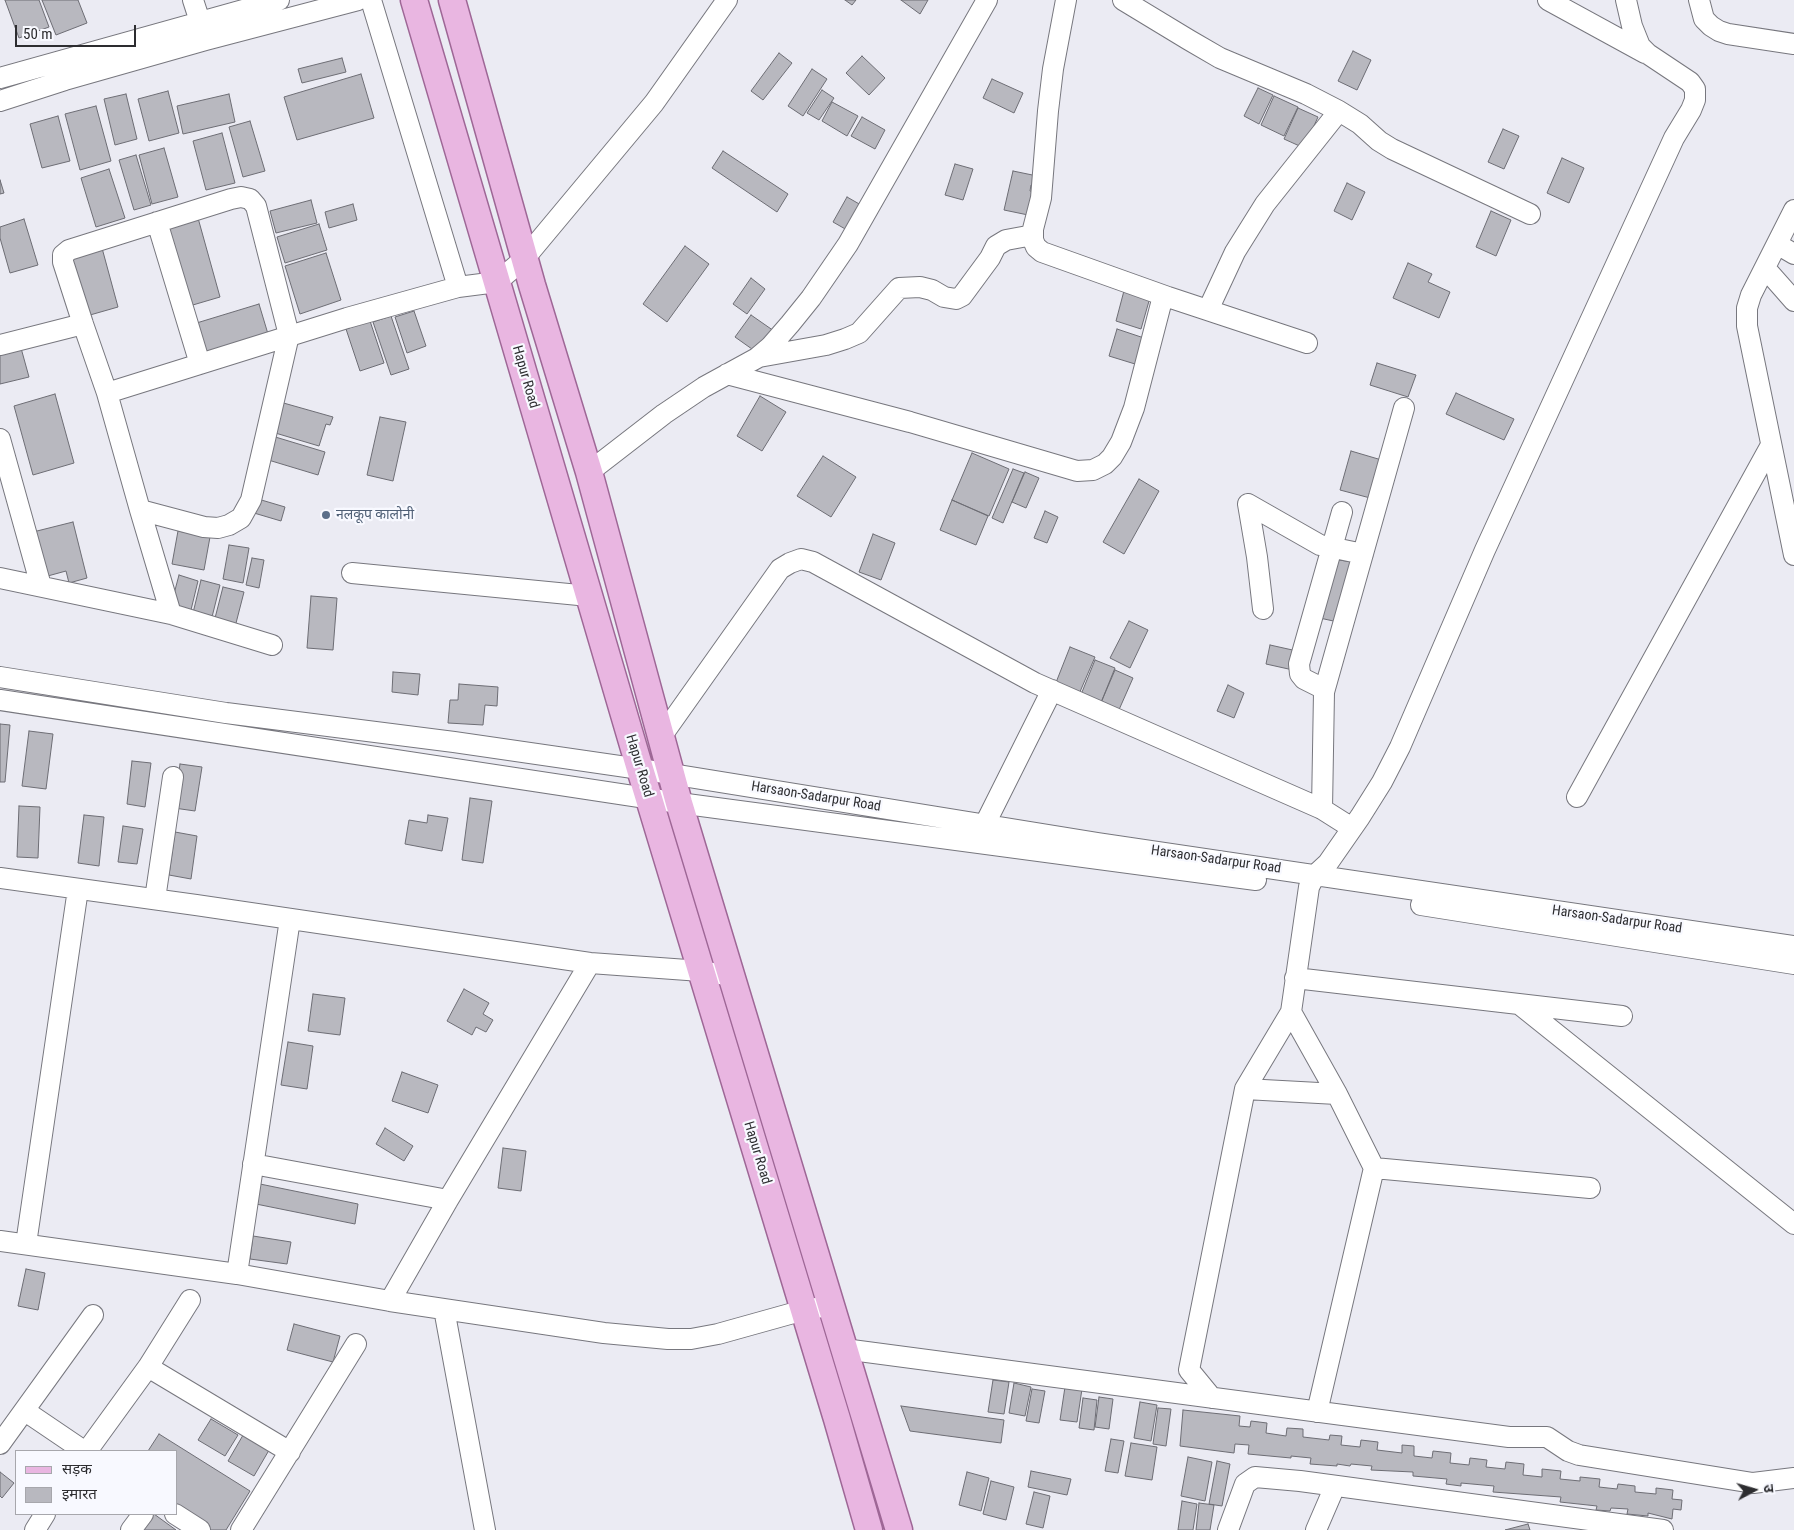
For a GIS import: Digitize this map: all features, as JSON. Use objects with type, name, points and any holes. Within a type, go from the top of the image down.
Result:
[{"type":"main road","name":"Hapur Road","points":[[414,0],[648,798],[869,1530]]},
{"type":"main road","name":"Hapur Road","points":[[452,0],[524,259],[589,472],[679,803],[899,1530]]},
{"type":"street","points":[[193,0],[203,31]]},
{"type":"street","points":[[0,101],[203,31],[279,0]]},
{"type":"street","points":[[0,78],[203,31],[358,0]]},
{"type":"street","points":[[371,0],[458,287]]},
{"type":"street","points":[[107,393],[289,335],[458,287],[497,282],[524,259],[654,103],[727,0]]},
{"type":"street","points":[[589,472],[664,414],[704,387],[757,358],[770,347],[812,298],[848,244],[987,0]]},
{"type":"street","points":[[1066,0],[1053,69],[1041,198],[1033,235],[1036,247],[1042,252],[1163,296],[1307,343]]},
{"type":"street","points":[[1124,0],[1220,58],[1306,94],[1339,111],[1360,124],[1392,149],[1530,214]]},
{"type":"street","points":[[1212,1398],[1189,1370],[1245,1089],[1291,1012],[1312,881],[1328,863],[1352,828],[1382,782],[1400,747],[1485,550],[1674,138],[1695,100],[1696,89],[1690,82],[1648,54],[1548,0]]},
{"type":"street","points":[[1626,0],[1637,40],[1648,54]]},
{"type":"street","points":[[1699,0],[1704,18],[1719,31],[1794,44]]},
{"type":"street","points":[[1208,310],[1235,252],[1265,204],[1339,111]]},
{"type":"street","points":[[140,510],[204,527],[218,528],[229,526],[240,518],[250,500],[289,335],[256,206],[250,199],[241,197],[231,199],[69,250],[63,255],[63,262],[82,324],[107,393],[140,510],[171,614]]},
{"type":"street","points":[[1794,210],[1786,249],[1765,268],[1751,295],[1747,308],[1747,326],[1794,555]]},
{"type":"street","points":[[157,222],[200,364]]},
{"type":"street","points":[[757,358],[826,345],[859,333],[899,288],[920,287],[932,290],[944,297],[956,299],[962,296],[990,258],[996,246],[1006,240],[1033,235]]},
{"type":"street","points":[[1765,268],[1794,301]]},
{"type":"street","points":[[727,374],[910,422],[1077,471],[1093,470],[1105,464],[1112,457],[1121,442],[1134,408],[1163,296]]},
{"type":"street","points":[[0,345],[82,324]]},
{"type":"street","points":[[1322,809],[1324,692],[1404,408]]},
{"type":"street","points":[[0,440],[6,478],[41,586]]},
{"type":"street","points":[[1578,797],[1771,445]]},
{"type":"street","points":[[1264,609],[1248,504],[1320,545],[1363,554]]},
{"type":"street","points":[[1324,692],[1320,687],[1304,679],[1300,674],[1299,664],[1342,512]]},
{"type":"street","points":[[661,737],[780,569],[800,559],[813,562],[1035,682],[1322,809],[1352,828]]},
{"type":"street","points":[[352,573],[589,596]]},
{"type":"street","points":[[0,578],[171,614],[272,645]]},
{"type":"street","name":"Harsaon-Sadarpur Road","points":[[0,677],[226,713],[454,742],[640,769],[985,824],[1794,964]]},
{"type":"street","points":[[985,824],[1052,690]]},
{"type":"street","name":"Harsaon-Sadarpur Road","points":[[0,700],[679,803],[1312,881],[1794,946]]},
{"type":"street","points":[[155,899],[173,777]]},
{"type":"street","points":[[0,878],[590,963],[701,971],[731,976]]},
{"type":"street","points":[[26,1244],[78,889]]},
{"type":"street","points":[[237,1274],[290,919]]},
{"type":"street","points":[[390,1301],[448,1200],[590,963]]},
{"type":"street","points":[[1296,978],[1622,1016]]},
{"type":"street","points":[[1519,1004],[1794,1224]]},
{"type":"street","points":[[1291,1012],[1337,1094],[1374,1168],[1317,1412]]},
{"type":"street","points":[[1245,1089],[1337,1094]]},
{"type":"street","points":[[253,1164],[448,1200]]},
{"type":"street","points":[[1374,1168],[1590,1188]]},
{"type":"street","points":[[0,1240],[237,1274],[390,1301],[604,1333],[668,1339],[718,1334],[804,1310],[831,1307]]},
{"type":"street","points":[[86,1450],[148,1368],[190,1300]]},
{"type":"street","points":[[444,1309],[485,1530]]},
{"type":"street","points":[[0,1444],[93,1315]]},
{"type":"street","points":[[240,1530],[356,1344]]},
{"type":"street","points":[[844,1349],[1509,1437],[1547,1437],[1579,1455],[1754,1483],[1794,1478]]},
{"type":"street","points":[[148,1368],[290,1452]]},
{"type":"street","points":[[25,1411],[84,1450]]},
{"type":"street","points":[[1228,1530],[1245,1484],[1255,1478],[1300,1480],[1552,1523],[1663,1530]]},
{"type":"street","points":[[1316,1530],[1335,1486]]},
{"type":"street","points":[[35,1530],[44,1515]]},
{"type":"street","points":[[131,1530],[142,1515]]},
{"type":"street","points":[[177,1515],[200,1530]]},
{"type":"building","points":[[5,0],[39,0],[49,27],[19,38]]},
{"type":"building","points":[[42,0],[78,0],[87,23],[56,35]]},
{"type":"building","points":[[845,0],[856,0],[852,5]]},
{"type":"building","points":[[901,0],[928,0],[920,14]]},
{"type":"building","points":[[1353,51],[1371,60],[1357,90],[1338,81]]},
{"type":"building","points":[[779,53],[792,63],[763,100],[751,91]]},
{"type":"building","points":[[862,56],[885,78],[869,95],[846,73]]},
{"type":"building","points":[[342,58],[346,72],[302,83],[298,69]]},
{"type":"building","points":[[812,69],[827,79],[803,116],[788,106]]},
{"type":"building","points":[[361,74],[374,118],[297,140],[284,97]]},
{"type":"building","points":[[992,79],[1023,93],[1014,113],[983,98]]},
{"type":"building","points":[[1258,88],[1273,95],[1259,124],[1244,116]]},
{"type":"building","points":[[822,90],[834,98],[819,120],[807,113]]},
{"type":"building","points":[[168,91],[179,133],[149,141],[138,99]]},
{"type":"building","points":[[126,94],[137,139],[115,145],[104,99]]},
{"type":"building","points":[[229,94],[235,122],[183,134],[177,106]]},
{"type":"building","points":[[1274,96],[1298,107],[1284,136],[1261,125]]},
{"type":"building","points":[[832,102],[858,116],[847,136],[822,121]]},
{"type":"building","points":[[96,106],[111,161],[80,170],[65,114]]},
{"type":"building","points":[[1298,108],[1318,117],[1304,148],[1284,139]]},
{"type":"building","points":[[58,116],[70,161],[42,168],[30,124]]},
{"type":"building","points":[[862,117],[885,130],[875,149],[851,136]]},
{"type":"building","points":[[250,121],[265,171],[243,177],[229,127]]},
{"type":"building","points":[[1503,129],[1519,136],[1504,169],[1488,162]]},
{"type":"building","points":[[222,133],[235,183],[206,190],[193,141]]},
{"type":"building","points":[[164,148],[178,197],[152,204],[139,155]]},
{"type":"building","points":[[723,151],[788,194],[777,212],[712,168]]},
{"type":"building","points":[[136,155],[151,205],[134,210],[119,160]]},
{"type":"building","points":[[1562,158],[1584,168],[1569,203],[1547,193]]},
{"type":"building","points":[[955,164],[973,169],[963,200],[945,195]]},
{"type":"building","points":[[109,169],[125,218],[96,227],[81,178]]},
{"type":"building","points":[[1013,171],[1042,177],[1040,187],[1031,185],[1030,191],[1038,193],[1033,216],[1004,210]]},
{"type":"building","points":[[0,180],[4,193],[0,194]]},
{"type":"building","points":[[1347,183],[1365,192],[1352,220],[1334,211]]},
{"type":"building","points":[[847,197],[861,205],[847,230],[833,222]]},
{"type":"building","points":[[311,200],[317,223],[276,233],[270,211]]},
{"type":"building","points":[[353,204],[357,220],[329,228],[325,212]]},
{"type":"building","points":[[1491,211],[1511,220],[1496,256],[1476,247]]},
{"type":"building","points":[[198,218],[220,297],[186,307],[164,227]]},
{"type":"building","points":[[24,219],[38,265],[10,273],[0,238],[0,227]]},
{"type":"building","points":[[319,224],[327,250],[285,263],[277,237]]},
{"type":"building","points":[[685,246],[709,264],[667,322],[643,304]]},
{"type":"building","points":[[102,248],[118,307],[83,317],[67,258]]},
{"type":"building","points":[[326,253],[341,300],[300,314],[285,266]]},
{"type":"building","points":[[1408,263],[1432,274],[1428,282],[1450,292],[1439,318],[1393,298]]},
{"type":"building","points":[[751,278],[765,289],[747,314],[733,304]]},
{"type":"building","points":[[1125,287],[1151,294],[1141,329],[1116,321]]},
{"type":"building","points":[[259,304],[268,334],[200,354],[190,325]]},
{"type":"building","points":[[414,311],[426,346],[407,353],[395,317]]},
{"type":"building","points":[[751,315],[774,331],[759,354],[735,337]]},
{"type":"building","points":[[391,316],[409,369],[391,375],[373,322]]},
{"type":"building","points":[[370,321],[384,363],[360,371],[346,329]]},
{"type":"building","points":[[1117,329],[1144,338],[1135,364],[1109,356]]},
{"type":"building","points":[[21,348],[29,377],[0,384],[0,353]]},
{"type":"building","points":[[1377,363],[1416,375],[1408,397],[1370,385]]},
{"type":"building","points":[[1456,393],[1514,419],[1504,440],[1446,414]]},
{"type":"building","points":[[55,394],[74,463],[33,475],[14,406]]},
{"type":"building","points":[[760,396],[786,412],[762,451],[737,436]]},
{"type":"building","points":[[280,402],[333,417],[330,425],[326,424],[319,446],[272,432]]},
{"type":"building","points":[[380,417],[406,422],[393,481],[367,475]]},
{"type":"building","points":[[272,436],[325,452],[318,475],[265,459]]},
{"type":"building","points":[[1351,451],[1385,461],[1374,499],[1340,490]]},
{"type":"building","points":[[972,453],[1009,469],[989,516],[952,500]]},
{"type":"building","points":[[823,456],[856,477],[831,517],[797,496]]},
{"type":"building","points":[[1013,469],[1024,473],[1003,523],[992,518]]},
{"type":"building","points":[[1025,472],[1039,478],[1026,508],[1012,502]]},
{"type":"building","points":[[1139,479],[1159,491],[1124,554],[1103,542]]},
{"type":"building","points":[[258,499],[285,507],[281,521],[254,513]]},
{"type":"building","points":[[952,500],[988,516],[976,545],[940,530]]},
{"type":"building","points":[[1045,511],[1058,517],[1047,543],[1034,538]]},
{"type":"building","points":[[73,522],[87,578],[69,583],[66,571],[44,577],[33,532]]},
{"type":"building","points":[[178,531],[210,537],[204,570],[172,564]]},
{"type":"building","points":[[873,534],[895,543],[881,580],[859,572]]},
{"type":"building","points":[[229,545],[249,548],[243,583],[223,579]]},
{"type":"building","points":[[252,558],[264,560],[259,588],[246,585]]},
{"type":"building","points":[[1333,559],[1352,562],[1338,622],[1315,617]]},
{"type":"building","points":[[179,575],[198,581],[190,614],[170,609]]},
{"type":"building","points":[[201,580],[220,585],[212,617],[193,613]]},
{"type":"building","points":[[223,587],[244,592],[235,627],[214,622]]},
{"type":"building","points":[[311,596],[337,598],[333,650],[307,648]]},
{"type":"building","points":[[1129,621],[1148,630],[1130,668],[1110,658]]},
{"type":"building","points":[[1270,645],[1297,651],[1293,670],[1266,664]]},
{"type":"building","points":[[1070,647],[1095,657],[1079,694],[1055,685]]},
{"type":"building","points":[[1095,660],[1115,668],[1100,705],[1080,697]]},
{"type":"building","points":[[1115,670],[1133,678],[1118,712],[1100,705]]},
{"type":"building","points":[[393,672],[420,674],[418,695],[392,692]]},
{"type":"building","points":[[459,684],[498,687],[497,706],[485,705],[483,725],[448,723],[450,700],[458,700]]},
{"type":"building","points":[[1228,685],[1244,693],[1234,718],[1217,711]]},
{"type":"building","points":[[0,724],[10,725],[5,782],[0,782]]},
{"type":"building","points":[[29,731],[53,734],[46,789],[22,786]]},
{"type":"building","points":[[132,761],[151,763],[145,807],[127,804]]},
{"type":"building","points":[[180,764],[202,767],[195,811],[174,808]]},
{"type":"building","points":[[470,798],[492,801],[483,863],[462,860]]},
{"type":"building","points":[[19,806],[40,807],[38,858],[17,857]]},
{"type":"building","points":[[84,815],[104,817],[99,866],[78,863]]},
{"type":"building","points":[[428,815],[448,818],[442,851],[405,844],[409,820],[427,823]]},
{"type":"building","points":[[123,826],[143,829],[137,864],[118,862]]},
{"type":"building","points":[[175,832],[197,836],[191,879],[169,875]]},
{"type":"building","points":[[464,989],[489,1003],[483,1014],[493,1020],[486,1032],[476,1027],[472,1035],[447,1021]]},
{"type":"building","points":[[313,994],[345,998],[340,1035],[308,1031]]},
{"type":"building","points":[[288,1042],[313,1046],[307,1089],[281,1085]]},
{"type":"building","points":[[402,1072],[438,1085],[428,1113],[392,1101]]},
{"type":"building","points":[[385,1128],[413,1146],[404,1161],[376,1144]]},
{"type":"building","points":[[503,1148],[526,1151],[521,1191],[498,1188]]},
{"type":"building","points":[[255,1183],[358,1204],[355,1224],[251,1203]]},
{"type":"building","points":[[253,1236],[291,1242],[287,1264],[250,1259]]},
{"type":"building","points":[[26,1269],[45,1273],[38,1310],[18,1306]]},
{"type":"building","points":[[294,1324],[340,1336],[333,1362],[287,1350]]},
{"type":"building","points":[[993,1380],[1009,1382],[1004,1414],[988,1412]]},
{"type":"building","points":[[1014,1383],[1031,1387],[1025,1416],[1009,1413]]},
{"type":"building","points":[[1065,1387],[1082,1389],[1077,1422],[1060,1420]]},
{"type":"building","points":[[1032,1389],[1045,1391],[1039,1423],[1026,1421]]},
{"type":"building","points":[[1099,1397],[1113,1399],[1109,1429],[1095,1427]]},
{"type":"building","points":[[1083,1398],[1097,1400],[1094,1430],[1079,1428]]},
{"type":"building","points":[[1140,1402],[1157,1405],[1151,1441],[1134,1438]]},
{"type":"building","points":[[901,1406],[1004,1420],[1001,1443],[910,1431]]},
{"type":"building","points":[[1158,1408],[1171,1409],[1166,1446],[1153,1444]]},
{"type":"building","points":[[1183,1410],[1240,1416],[1239,1426],[1250,1427],[1251,1421],[1267,1423],[1266,1433],[1286,1436],[1287,1428],[1303,1429],[1303,1437],[1329,1440],[1330,1435],[1342,1436],[1341,1445],[1360,1447],[1361,1440],[1378,1442],[1377,1450],[1402,1453],[1402,1445],[1414,1446],[1414,1456],[1432,1458],[1433,1451],[1451,1453],[1450,1463],[1469,1465],[1470,1458],[1487,1460],[1486,1467],[1505,1469],[1506,1462],[1524,1464],[1523,1475],[1542,1477],[1542,1469],[1561,1471],[1560,1479],[1580,1481],[1580,1477],[1600,1479],[1599,1487],[1617,1489],[1618,1484],[1635,1486],[1635,1492],[1656,1494],[1656,1488],[1673,1490],[1672,1499],[1682,1500],[1681,1510],[1673,1509],[1672,1519],[1648,1513],[1648,1516],[1627,1514],[1628,1509],[1611,1508],[1610,1511],[1596,1510],[1597,1506],[1560,1502],[1561,1497],[1493,1492],[1494,1486],[1461,1483],[1461,1486],[1446,1484],[1447,1479],[1413,1476],[1413,1472],[1371,1470],[1372,1466],[1351,1464],[1350,1466],[1337,1464],[1337,1466],[1310,1464],[1311,1458],[1248,1454],[1249,1445],[1235,1444],[1234,1453],[1180,1446]]},
{"type":"building","points":[[211,1419],[238,1435],[225,1456],[198,1440]]},
{"type":"building","points":[[246,1430],[272,1445],[254,1476],[228,1461]]},
{"type":"building","points":[[159,1434],[250,1491],[226,1530],[210,1530],[178,1512],[178,1450],[149,1450]]},
{"type":"building","points":[[1111,1439],[1124,1441],[1118,1473],[1105,1471]]},
{"type":"building","points":[[1131,1443],[1157,1447],[1152,1480],[1125,1476]]},
{"type":"building","points":[[1188,1457],[1212,1462],[1205,1501],[1181,1496]]},
{"type":"building","points":[[1217,1461],[1230,1464],[1222,1506],[1209,1504]]},
{"type":"building","points":[[1031,1471],[1071,1479],[1067,1495],[1028,1487]]},
{"type":"building","points":[[0,1472],[14,1483],[2,1498],[0,1496]]},
{"type":"building","points":[[967,1472],[989,1478],[981,1511],[959,1505]]},
{"type":"building","points":[[991,1481],[1014,1487],[1006,1520],[983,1514]]},
{"type":"building","points":[[1034,1492],[1050,1496],[1043,1528],[1026,1524]]},
{"type":"building","points":[[1182,1501],[1197,1504],[1193,1530],[1178,1530]]},
{"type":"building","points":[[1199,1503],[1214,1505],[1210,1530],[1196,1530]]},
{"type":"building","points":[[150,1515],[155,1515],[176,1530],[142,1530]]},
{"type":"building","points":[[1528,1524],[1530,1530],[1505,1530]]},
{"type":"place","name":"नलकूप कालोनी","points":[[326,515]]}]
